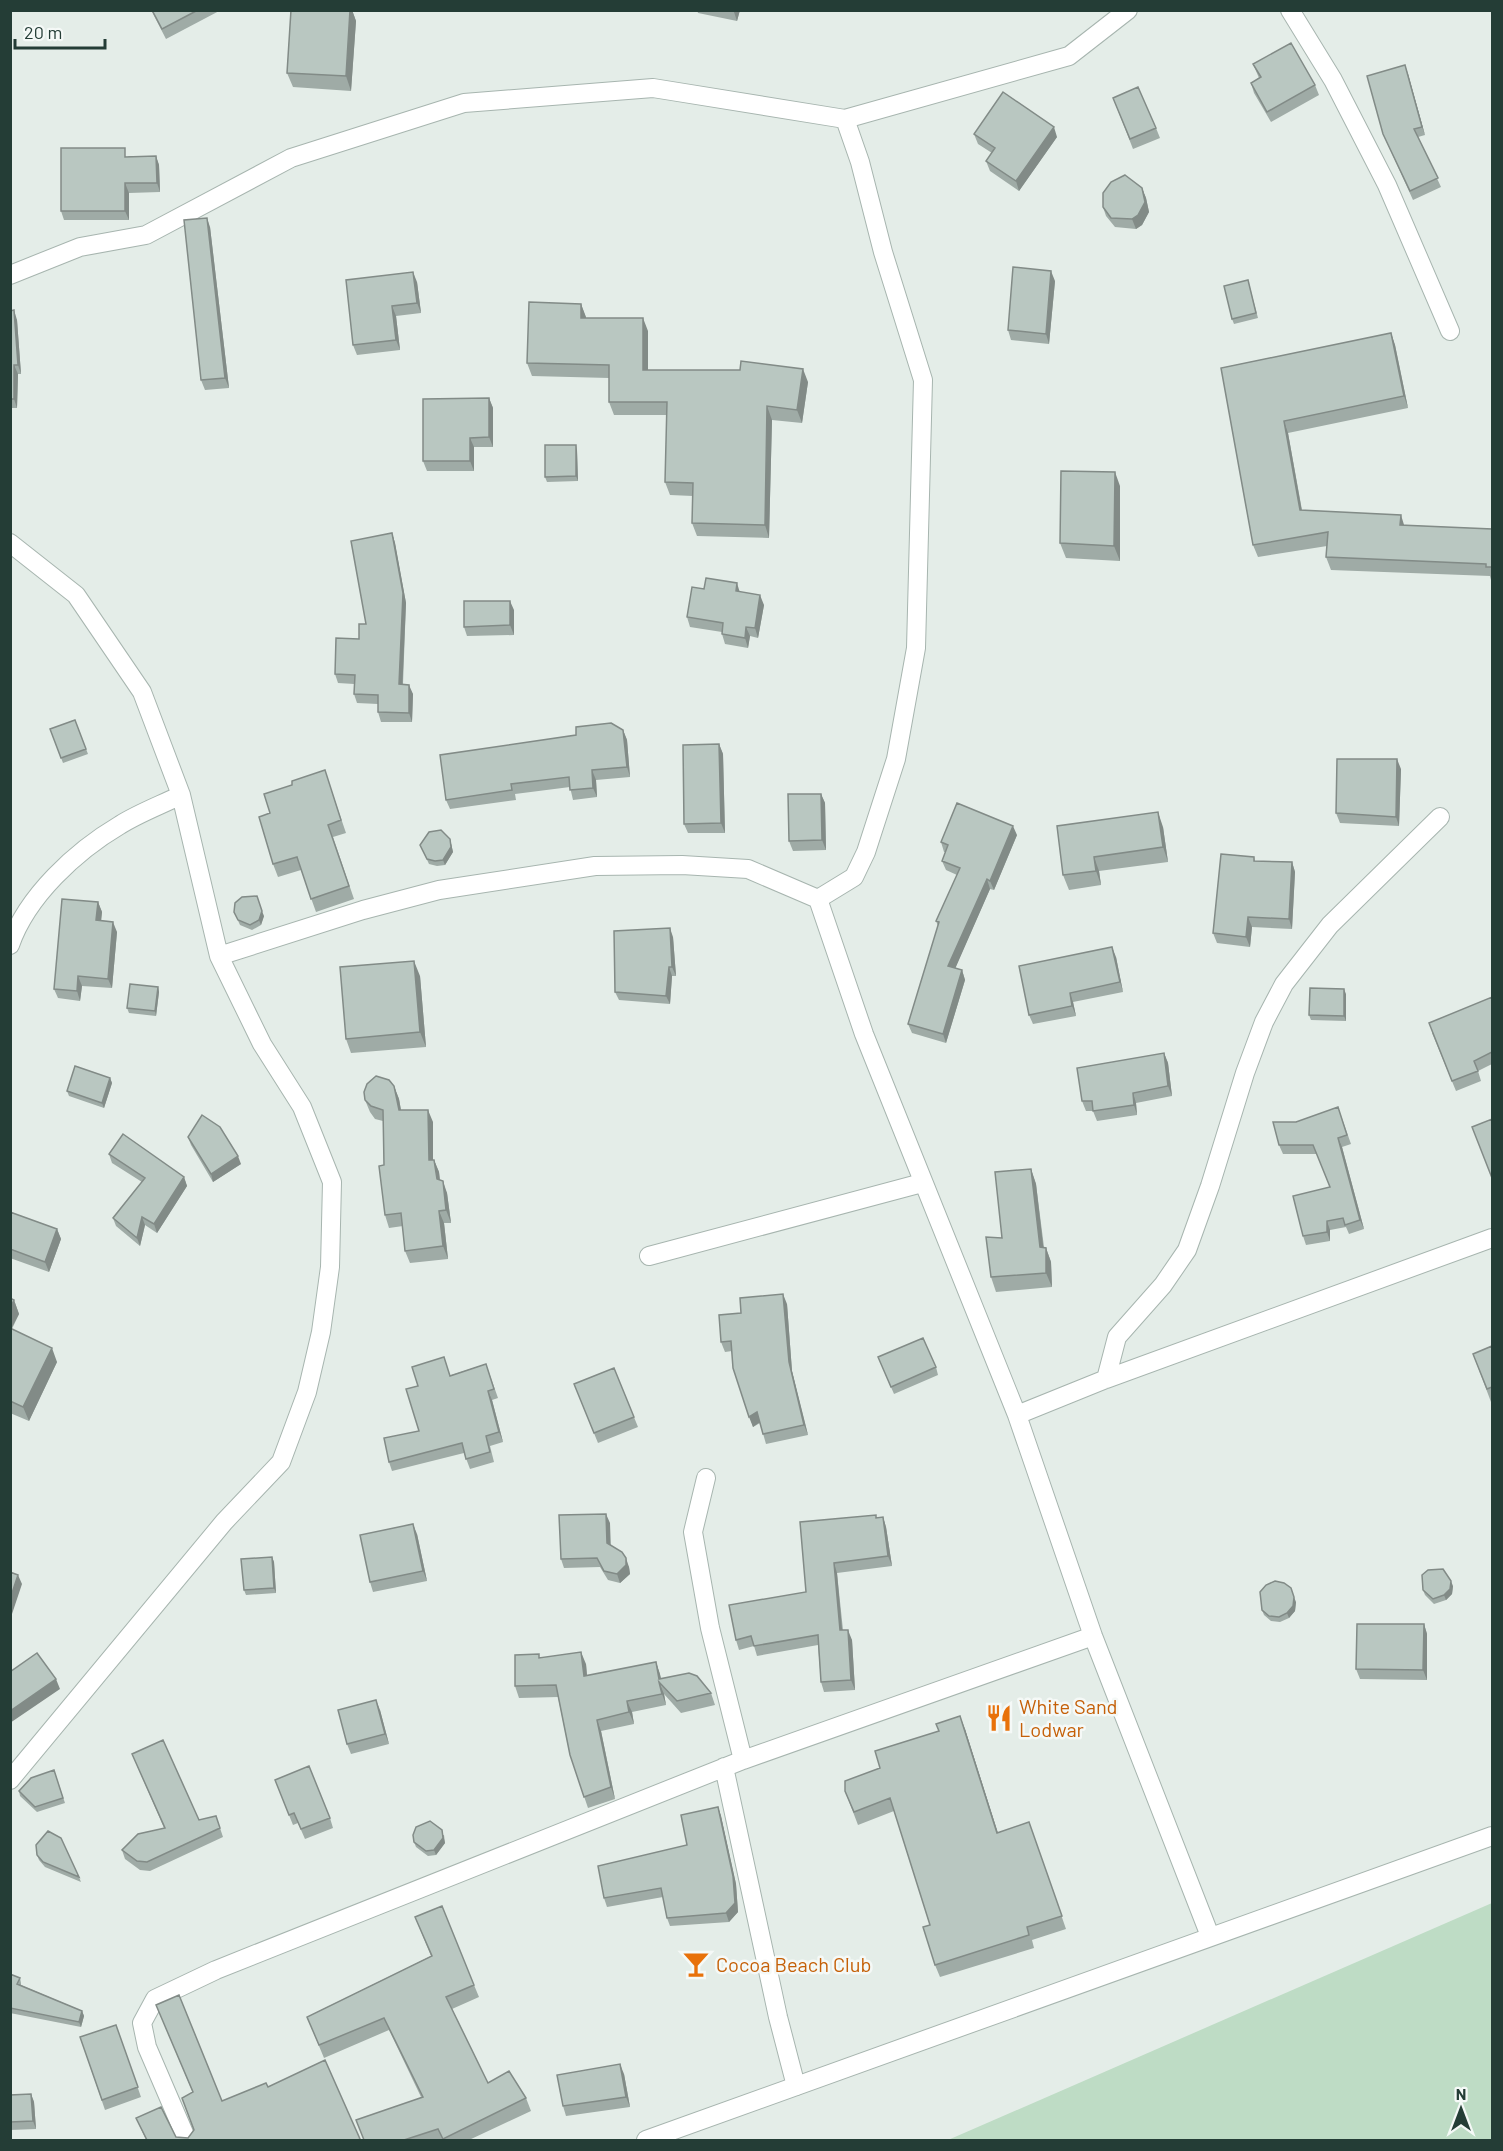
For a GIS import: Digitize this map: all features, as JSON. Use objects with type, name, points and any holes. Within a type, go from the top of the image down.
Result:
[{"type":"street","points":[[10,275],[80,247],[146,235],[291,158],[464,103],[653,88],[845,119],[1069,56],[1128,10]]},
{"type":"street","points":[[1290,10],[1334,80],[1387,184],[1450,331]]},
{"type":"street","points":[[818,899],[854,877],[866,852],[896,759],[916,648],[923,380],[883,252],[860,162],[845,119]]},
{"type":"street","points":[[10,543],[76,594],[142,692],[181,795],[219,956],[262,1044],[302,1107],[332,1182],[330,1267],[321,1332],[307,1392],[281,1462],[224,1522],[10,1780]]},
{"type":"street","points":[[10,945],[28,909],[73,860],[119,825],[181,795]]},
{"type":"street","points":[[1106,1379],[1117,1337],[1162,1285],[1187,1250],[1210,1186],[1245,1073],[1264,1022],[1284,984],[1330,925],[1440,817]]},
{"type":"street","points":[[219,956],[363,910],[439,890],[595,866],[682,865],[748,869],[818,899],[864,1034],[1017,1415],[1093,1636],[1210,1936]]},
{"type":"street","points":[[649,1256],[922,1182]]},
{"type":"street","points":[[1017,1415],[1106,1379],[1492,1238]]},
{"type":"street","points":[[706,1478],[693,1532],[710,1628],[743,1760]]},
{"type":"street","points":[[186,2140],[147,2047],[142,2023],[155,1999],[216,1970],[724,1767],[1093,1636]]},
{"type":"street","points":[[724,1767],[778,2017],[796,2086]]},
{"type":"street","points":[[646,2140],[1492,1836]]},
{"type":"green space","points":[[1492,1903],[1492,2140],[948,2140]]},
{"type":"building","points":[[152,10],[198,10],[162,29]]},
{"type":"building","points":[[291,10],[350,10],[346,76],[287,73]]},
{"type":"building","points":[[1291,43],[1315,85],[1267,112],[1251,83],[1261,77],[1253,64]]},
{"type":"building","points":[[1405,65],[1422,127],[1414,129],[1438,178],[1410,191],[1383,134],[1367,76]]},
{"type":"building","points":[[1138,87],[1156,128],[1130,139],[1113,98]]},
{"type":"building","points":[[1003,92],[1054,127],[1016,181],[986,161],[995,148],[974,134]]},
{"type":"building","points":[[61,148],[125,148],[125,157],[156,156],[157,183],[125,183],[125,211],[61,211]]},
{"type":"building","points":[[1125,175],[1142,188],[1145,202],[1138,215],[1132,219],[1111,218],[1103,207],[1103,193],[1111,182]]},
{"type":"building","points":[[207,218],[225,378],[201,380],[184,220]]},
{"type":"building","points":[[1013,267],[1051,271],[1046,334],[1008,330]]},
{"type":"building","points":[[413,272],[417,303],[392,306],[396,340],[353,345],[346,280]]},
{"type":"building","points":[[1248,280],[1256,313],[1232,319],[1224,286]]},
{"type":"building","points":[[529,302],[581,304],[581,318],[643,318],[643,370],[740,370],[741,361],[803,369],[797,410],[767,406],[765,525],[692,523],[693,483],[665,482],[667,402],[609,402],[609,365],[527,363]]},
{"type":"building","points":[[14,310],[18,365],[14,365],[14,399],[10,399],[10,311]]},
{"type":"building","points":[[1391,333],[1404,396],[1284,421],[1300,510],[1401,515],[1400,525],[1492,529],[1492,567],[1486,567],[1486,564],[1326,557],[1328,532],[1253,545],[1221,368]]},
{"type":"building","points":[[489,398],[489,437],[470,438],[470,461],[423,461],[423,399]]},
{"type":"building","points":[[545,445],[576,445],[576,476],[545,477]]},
{"type":"building","points":[[1061,471],[1115,472],[1114,546],[1060,543]]},
{"type":"building","points":[[392,533],[403,593],[399,684],[409,685],[409,713],[378,712],[378,695],[354,694],[355,675],[335,674],[336,638],[359,639],[359,624],[366,624],[351,541]]},
{"type":"building","points":[[706,578],[737,583],[736,591],[760,595],[755,628],[746,627],[745,638],[722,634],[723,623],[687,617],[692,587],[704,589]]},
{"type":"building","points":[[464,601],[510,601],[510,625],[464,627]]},
{"type":"building","points":[[75,720],[86,749],[61,758],[50,729]]},
{"type":"building","points":[[611,723],[623,730],[627,767],[592,770],[593,788],[570,790],[569,777],[511,784],[512,790],[446,800],[440,755],[576,735],[576,727]]},
{"type":"building","points":[[719,744],[721,823],[684,824],[683,745]]},
{"type":"building","points":[[1337,759],[1397,759],[1396,817],[1336,813]]},
{"type":"building","points":[[325,770],[341,820],[328,825],[349,886],[311,899],[297,857],[273,864],[259,817],[270,813],[264,794],[292,785],[292,781]]},
{"type":"building","points":[[788,794],[821,794],[822,840],[789,841]]},
{"type":"building","points":[[957,803],[1013,826],[990,881],[987,879],[948,966],[962,970],[943,1034],[908,1024],[939,922],[936,921],[960,868],[942,861],[948,845],[941,842]]},
{"type":"building","points":[[1158,812],[1163,847],[1094,857],[1096,871],[1063,875],[1057,826]]},
{"type":"building","points":[[441,830],[450,839],[451,847],[443,860],[427,859],[420,845],[429,832]]},
{"type":"building","points":[[1221,854],[1254,857],[1254,861],[1292,862],[1289,919],[1248,917],[1246,937],[1213,933]]},
{"type":"building","points":[[257,896],[262,911],[259,920],[250,925],[238,920],[234,912],[235,903],[242,897]]},
{"type":"building","points":[[62,899],[98,902],[96,920],[113,922],[108,979],[78,976],[77,991],[54,989]]},
{"type":"building","points":[[670,928],[672,967],[669,967],[666,996],[615,992],[614,931]]},
{"type":"building","points":[[1112,947],[1120,982],[1070,993],[1072,1006],[1029,1015],[1019,966]]},
{"type":"building","points":[[414,961],[420,1032],[346,1039],[340,967]]},
{"type":"building","points":[[130,984],[158,987],[155,1011],[127,1008]]},
{"type":"building","points":[[1310,988],[1344,989],[1344,1016],[1309,1015]]},
{"type":"building","points":[[1492,997],[1492,1052],[1474,1061],[1478,1071],[1452,1081],[1429,1023]]},
{"type":"building","points":[[1164,1053],[1168,1086],[1133,1093],[1134,1105],[1093,1111],[1092,1101],[1082,1101],[1077,1068]]},
{"type":"building","points":[[75,1066],[110,1078],[102,1103],[67,1091]]},
{"type":"building","points":[[376,1076],[389,1080],[394,1086],[399,1110],[428,1110],[429,1160],[434,1160],[437,1179],[443,1181],[446,1210],[439,1211],[443,1246],[405,1251],[401,1213],[385,1215],[379,1166],[384,1165],[383,1110],[371,1106],[365,1100],[364,1092],[367,1084]]},
{"type":"building","points":[[1338,1107],[1347,1135],[1338,1138],[1360,1220],[1345,1225],[1343,1218],[1327,1221],[1327,1232],[1303,1236],[1293,1196],[1330,1187],[1313,1145],[1279,1145],[1273,1122],[1296,1122]]},
{"type":"building","points":[[202,1115],[220,1127],[238,1156],[211,1174],[188,1137]]},
{"type":"building","points":[[1492,1119],[1492,1178],[1472,1127]]},
{"type":"building","points":[[123,1134],[184,1177],[154,1224],[142,1217],[137,1238],[113,1218],[145,1178],[109,1154]]},
{"type":"building","points":[[1031,1169],[1040,1247],[1046,1248],[1046,1273],[991,1277],[986,1237],[1002,1238],[995,1172]]},
{"type":"building","points":[[10,1212],[57,1229],[45,1262],[10,1249]]},
{"type":"building","points":[[783,1294],[789,1362],[804,1425],[763,1434],[757,1412],[749,1417],[733,1368],[731,1341],[721,1342],[719,1315],[741,1313],[740,1298]]},
{"type":"building","points":[[10,1328],[52,1348],[23,1407],[10,1401]]},
{"type":"building","points":[[923,1338],[936,1367],[891,1387],[878,1357]]},
{"type":"building","points":[[1492,1346],[1492,1387],[1487,1389],[1473,1354]]},
{"type":"building","points":[[444,1357],[450,1376],[486,1364],[494,1389],[488,1391],[499,1432],[486,1436],[490,1452],[466,1459],[462,1443],[389,1462],[384,1438],[419,1431],[406,1389],[418,1386],[412,1367]]},
{"type":"building","points":[[614,1368],[634,1417],[594,1433],[574,1384]]},
{"type":"building","points":[[606,1514],[607,1543],[622,1552],[626,1558],[626,1565],[617,1574],[604,1571],[597,1558],[561,1559],[559,1515]]},
{"type":"building","points":[[876,1515],[876,1518],[883,1517],[888,1556],[834,1563],[840,1630],[848,1630],[851,1680],[821,1682],[818,1635],[754,1646],[751,1636],[736,1640],[729,1605],[806,1592],[800,1522]]},
{"type":"building","points":[[413,1524],[423,1571],[370,1582],[360,1535]]},
{"type":"building","points":[[272,1557],[274,1588],[244,1590],[241,1559]]},
{"type":"building","points":[[1443,1569],[1451,1581],[1450,1589],[1444,1595],[1433,1599],[1423,1590],[1422,1575],[1428,1570]]},
{"type":"building","points":[[10,1572],[18,1575],[10,1599]]},
{"type":"building","points":[[1275,1581],[1291,1588],[1294,1597],[1293,1606],[1279,1617],[1269,1616],[1262,1610],[1260,1592],[1266,1585]]},
{"type":"building","points":[[1357,1624],[1424,1624],[1423,1670],[1356,1669]]},
{"type":"building","points":[[581,1652],[584,1676],[656,1662],[659,1679],[689,1673],[697,1676],[711,1693],[677,1701],[659,1682],[662,1694],[627,1701],[629,1712],[597,1720],[611,1787],[584,1797],[570,1755],[556,1685],[515,1686],[515,1655],[539,1654],[539,1658]]},
{"type":"building","points":[[37,1653],[56,1679],[10,1711],[10,1672]]},
{"type":"building","points":[[376,1700],[385,1734],[347,1744],[338,1710]]},
{"type":"building","points":[[960,1716],[997,1833],[1029,1822],[1062,1916],[1027,1927],[1029,1935],[935,1965],[923,1927],[930,1925],[890,1798],[854,1812],[845,1791],[845,1781],[880,1768],[875,1751],[939,1731],[936,1724]]},
{"type":"building","points":[[163,1740],[199,1820],[216,1816],[220,1828],[147,1862],[137,1861],[122,1850],[138,1834],[165,1828],[132,1754]]},
{"type":"building","points":[[309,1766],[330,1818],[301,1829],[294,1813],[289,1815],[275,1780]]},
{"type":"building","points":[[54,1770],[63,1798],[35,1807],[19,1791],[31,1778]]},
{"type":"building","points":[[718,1807],[733,1876],[735,1903],[726,1913],[667,1918],[661,1888],[604,1898],[598,1866],[687,1845],[681,1815]]},
{"type":"building","points":[[430,1821],[442,1830],[443,1838],[434,1850],[426,1851],[414,1842],[413,1835],[416,1827]]},
{"type":"building","points":[[48,1831],[61,1838],[79,1877],[43,1862],[37,1855],[36,1845]]},
{"type":"building","points":[[442,1906],[474,1985],[446,1997],[488,2083],[509,2071],[526,2098],[443,2139],[438,2129],[404,2140],[364,2140],[356,2120],[423,2097],[384,2018],[319,2045],[307,2017],[432,1956],[415,1917]]},
{"type":"building","points":[[10,1974],[20,1978],[17,1984],[82,2011],[79,2022],[10,2008]]},
{"type":"building","points":[[179,1995],[222,2101],[266,2083],[268,2087],[325,2060],[360,2139],[147,2140],[136,2118],[161,2107],[176,2137],[188,2138],[194,2130],[182,2098],[193,2092],[156,2005]]},
{"type":"building","points":[[116,2025],[138,2087],[102,2100],[80,2037]]},
{"type":"building","points":[[620,2064],[626,2097],[563,2106],[557,2075]]},
{"type":"building","points":[[31,2094],[33,2121],[10,2122],[10,2095]]},
{"type":"place","name":"White Sand Lodwar","points":[[999,1718]]},
{"type":"place","name":"Cocoa Beach Club","points":[[696,1964]]}]
